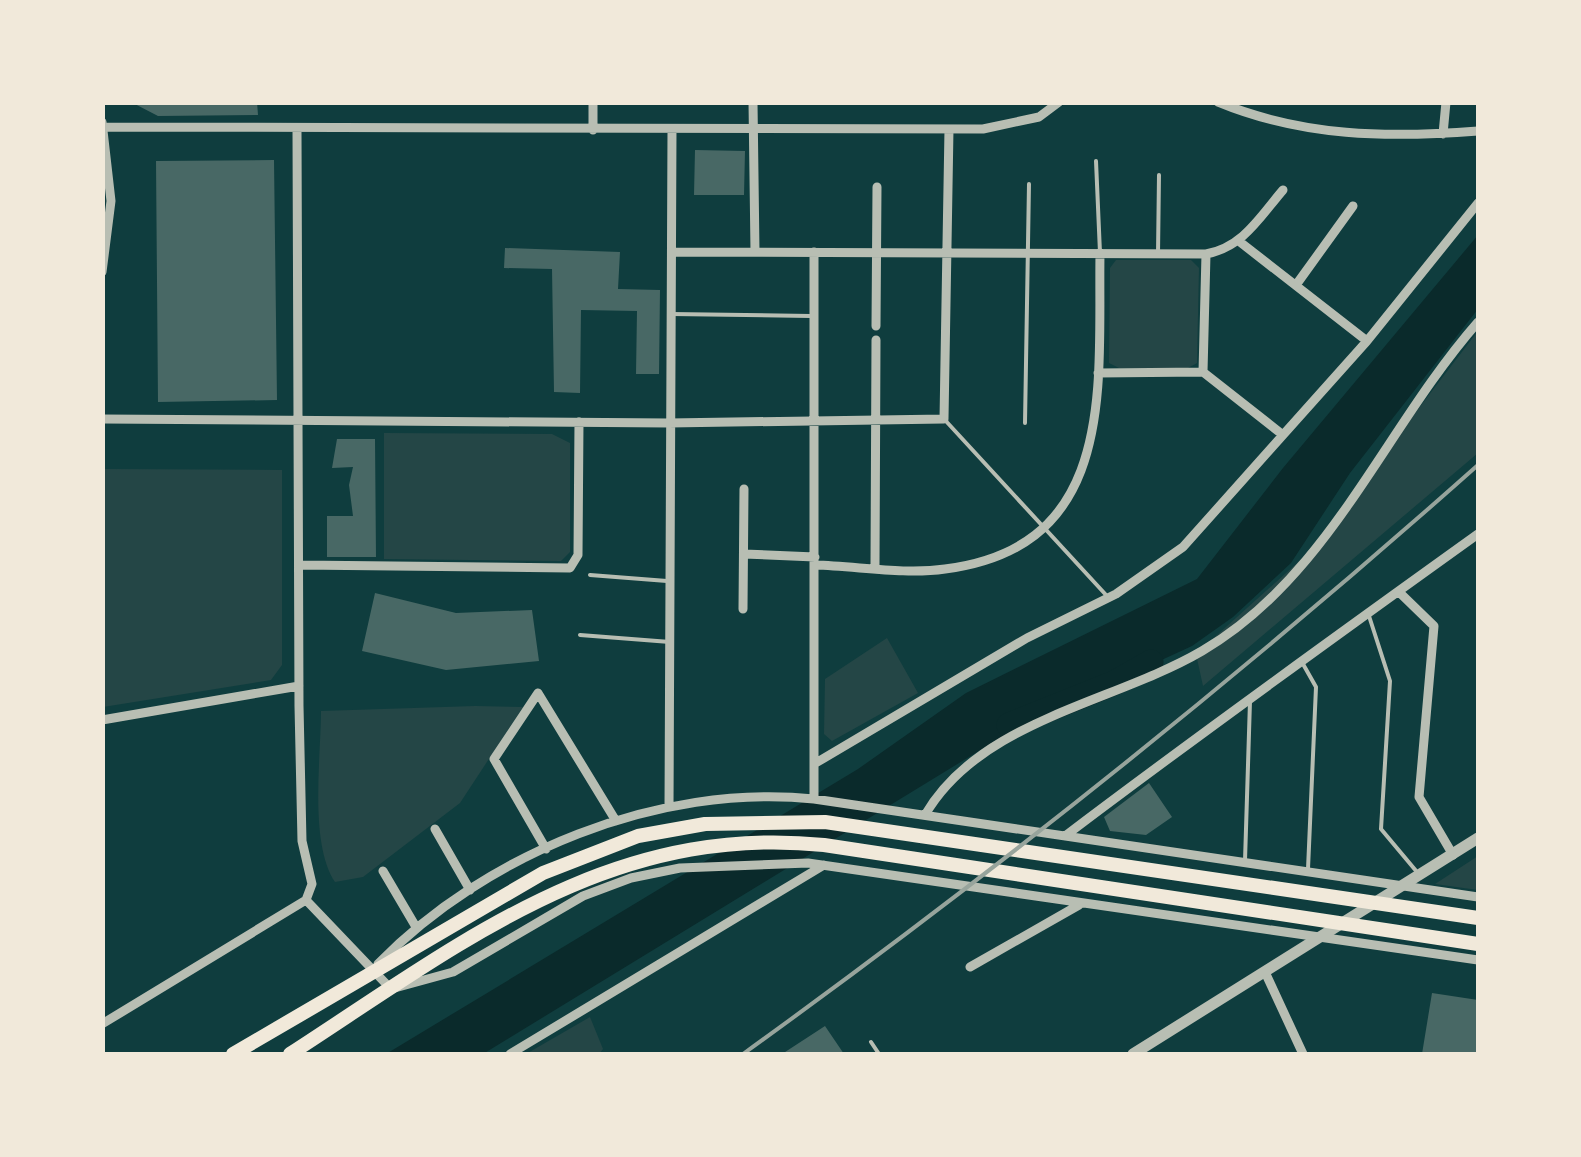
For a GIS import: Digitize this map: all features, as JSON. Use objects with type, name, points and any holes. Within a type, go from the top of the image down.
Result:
[{"type":"main road","points":[[233,1054],[543,873],[638,836],[742,820],[824,822],[1478,918]]},
{"type":"main road","points":[[290,1054],[391,988],[552,892],[642,857],[744,840],[824,845],[1478,944]]},
{"type":"street","points":[[592,102],[593,130]]},
{"type":"street","points":[[753,102],[755,252]]},
{"type":"street","points":[[102,272],[111,201],[103,124],[297,130],[983,129],[1039,117],[1059,102]]},
{"type":"street","points":[[1218,102],[1308,130],[1443,134],[1478,130]]},
{"type":"street","points":[[1443,134],[1446,102]]},
{"type":"street","points":[[102,418],[669,423],[944,419],[949,129]]},
{"type":"street","points":[[102,1024],[306,900],[312,884],[302,842],[297,130]]},
{"type":"street","points":[[669,807],[672,130]]},
{"type":"street","points":[[876,326],[877,187]]},
{"type":"street","points":[[672,252],[1206,254],[1227,250],[1240,242],[1282,190]]},
{"type":"street","points":[[814,764],[1027,638],[1108,598],[1183,547],[1367,340],[1478,202]]},
{"type":"street","points":[[1296,285],[1353,206]]},
{"type":"street","points":[[1240,242],[1367,340]]},
{"type":"street","points":[[814,252],[814,764],[818,800]]},
{"type":"street","points":[[744,554],[942,570],[978,563],[1033,536],[1069,502],[1088,460],[1098,372],[1100,254]]},
{"type":"street","points":[[1203,372],[1206,254]]},
{"type":"street","points":[[925,815],[939,792],[986,755],[1035,724],[1201,652],[1294,577],[1454,349],[1478,322]]},
{"type":"street","points":[[875,566],[876,340]]},
{"type":"street","points":[[1098,372],[1203,372],[1283,435]]},
{"type":"street","points":[[300,565],[570,568],[578,554],[579,422]]},
{"type":"street","points":[[743,609],[744,489]]},
{"type":"street","points":[[1062,836],[1478,534]]},
{"type":"street","points":[[1400,593],[1434,626],[1419,797],[1453,855]]},
{"type":"street","points":[[102,720],[299,686]]},
{"type":"street","points":[[546,849],[494,760],[538,693],[616,820]]},
{"type":"street","points":[[372,970],[416,928],[470,890],[546,849],[616,820],[715,800],[818,800],[1478,897]]},
{"type":"street","points":[[435,829],[470,890]]},
{"type":"street","points":[[1133,1054],[1478,838]]},
{"type":"street","points":[[306,900],[391,988],[453,972],[583,896],[632,878],[680,868],[808,863],[1478,960]]},
{"type":"street","points":[[510,1054],[824,865]]},
{"type":"street","points":[[383,871],[416,928]]},
{"type":"street","points":[[970,967],[1081,904]]},
{"type":"street","points":[[1265,972],[1304,1054]]},
{"type":"lane","points":[[1096,161],[1100,254]]},
{"type":"lane","points":[[1158,254],[1159,176]]},
{"type":"lane","points":[[1025,423],[1030,184]]},
{"type":"lane","points":[[671,314],[814,316]]},
{"type":"lane","points":[[944,419],[1108,598]]},
{"type":"lane","points":[[590,576],[672,581]]},
{"type":"lane","points":[[1369,616],[1390,681],[1382,829],[1420,875]]},
{"type":"lane","points":[[580,635],[671,642]]},
{"type":"lane","points":[[1303,664],[1316,687],[1308,869]]},
{"type":"lane","points":[[1246,861],[1250,699]]},
{"type":"lane","points":[[871,1042],[879,1054]]},
{"type":"shaded area","points":[[1478,235],[1478,309],[1350,473],[1291,563],[1233,617],[1192,646],[1129,675],[1072,694],[483,1054],[386,1054],[858,769],[966,693],[1197,579],[1283,468]]},
{"type":"shaded area","points":[[1116,260],[1191,260],[1199,268],[1197,363],[1188,368],[1119,368],[1109,363],[1110,268]]},
{"type":"shaded area","points":[[1478,331],[1478,453],[1203,686],[1196,654],[1306,555]]},
{"type":"shaded area","points":[[384,433],[552,434],[570,443],[570,552],[561,561],[384,559]]},
{"type":"shaded area","points":[[103,469],[282,470],[282,665],[271,680],[103,707]]},
{"type":"shaded area","points":[[887,638],[918,693],[832,741],[824,734],[825,679]]},
{"type":"shaded area","points":[[523,707],[460,803],[363,877],[335,882],[327,865],[319,823],[321,711]]},
{"type":"shaded area","points":[[1478,856],[1478,890],[1435,884]]},
{"type":"shaded area","points":[[590,1017],[603,1049],[599,1054],[526,1054]]},
{"type":"building","points":[[131,102],[257,102],[258,115],[158,116]]},
{"type":"building","points":[[695,150],[745,151],[744,195],[694,195]]},
{"type":"building","points":[[274,160],[277,400],[158,402],[156,161]]},
{"type":"building","points":[[505,248],[620,252],[618,289],[660,290],[659,374],[636,374],[637,311],[581,310],[580,393],[554,392],[552,269],[504,268]]},
{"type":"building","points":[[337,439],[375,439],[376,557],[327,557],[327,516],[353,516],[349,485],[353,467],[332,468]]},
{"type":"building","points":[[375,593],[456,613],[532,610],[539,661],[446,670],[362,651]]},
{"type":"building","points":[[1149,783],[1172,817],[1146,835],[1110,831],[1104,817]]},
{"type":"building","points":[[1432,993],[1478,1000],[1478,1054],[1422,1054]]},
{"type":"building","points":[[825,1026],[844,1054],[782,1054]]},
{"type":"waterway","points":[[1009,725],[1114,683],[1151,662]]},
{"type":"railway","points":[[743,1054],[1118,769],[1478,465]]}]
